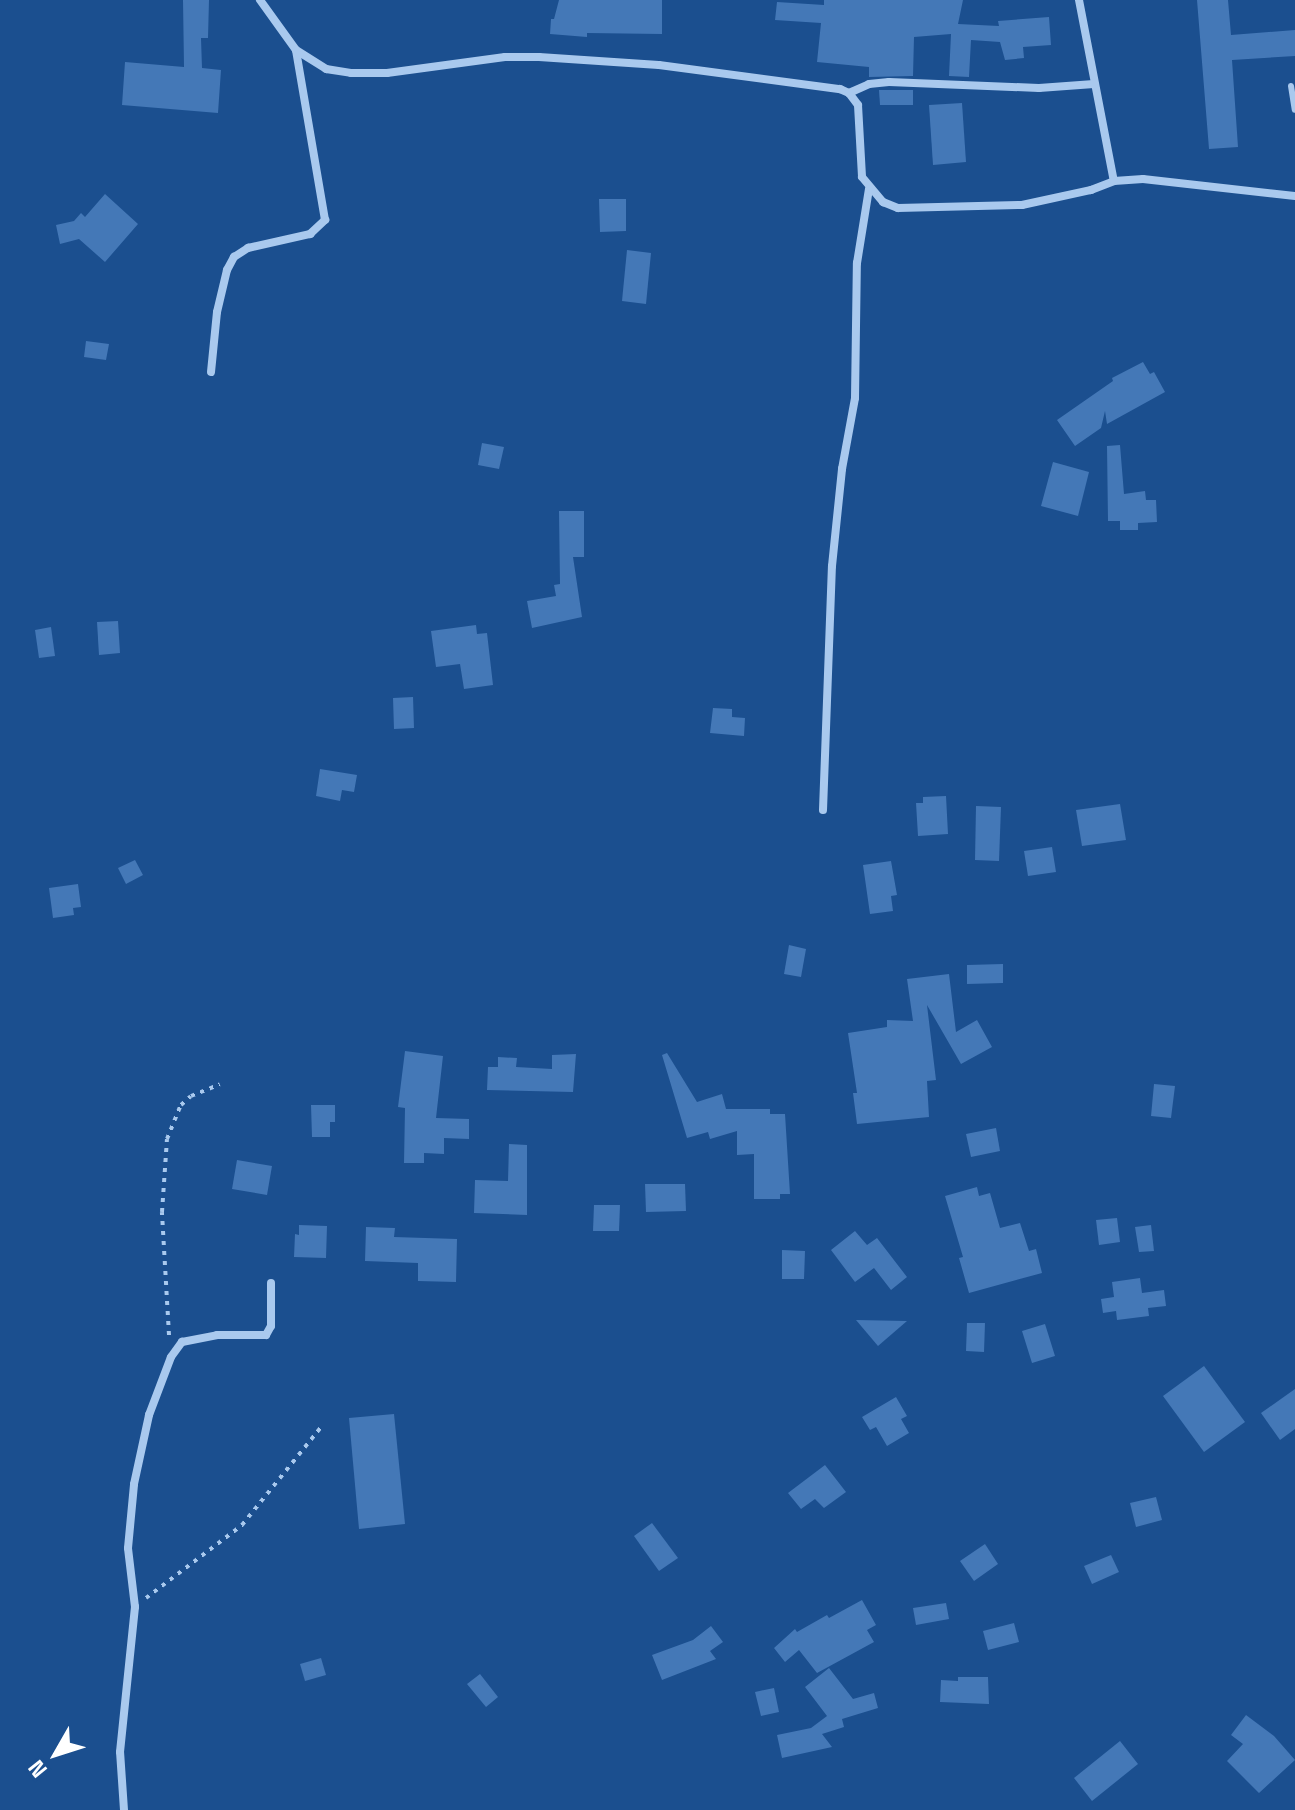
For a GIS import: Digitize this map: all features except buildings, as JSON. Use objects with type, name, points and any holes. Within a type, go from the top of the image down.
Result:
[{"type":"street","points":[[260,0],[296,50],[326,69],[351,73],[387,73],[505,57],[539,57],[659,65],[849,93],[869,84],[889,82],[1039,88],[1094,84]]},
{"type":"street","points":[[1079,0],[1114,181]]},
{"type":"street","points":[[211,372],[217,312],[227,270],[234,257],[248,248],[310,234],[325,220],[296,50]]},
{"type":"street","points":[[849,93],[860,110],[859,161],[869,189],[883,202],[911,209],[1022,205],[1091,190],[1114,181],[1175,181],[1295,196]]},
{"type":"street","points":[[823,810],[832,566],[842,469],[855,398],[857,263],[869,189]]},
{"type":"street","points":[[124,1810],[120,1752],[135,1607],[128,1570],[134,1484],[149,1415],[171,1357],[182,1342],[194,1337],[266,1335],[271,1326],[271,1283]]},
{"type":"lane","points":[[1291,86],[1295,110]]},
{"type":"path","points":[[171,1357],[163,1241],[167,1139],[181,1105],[191,1096],[220,1084]]},
{"type":"path","points":[[135,1607],[242,1525],[321,1427]]}]
